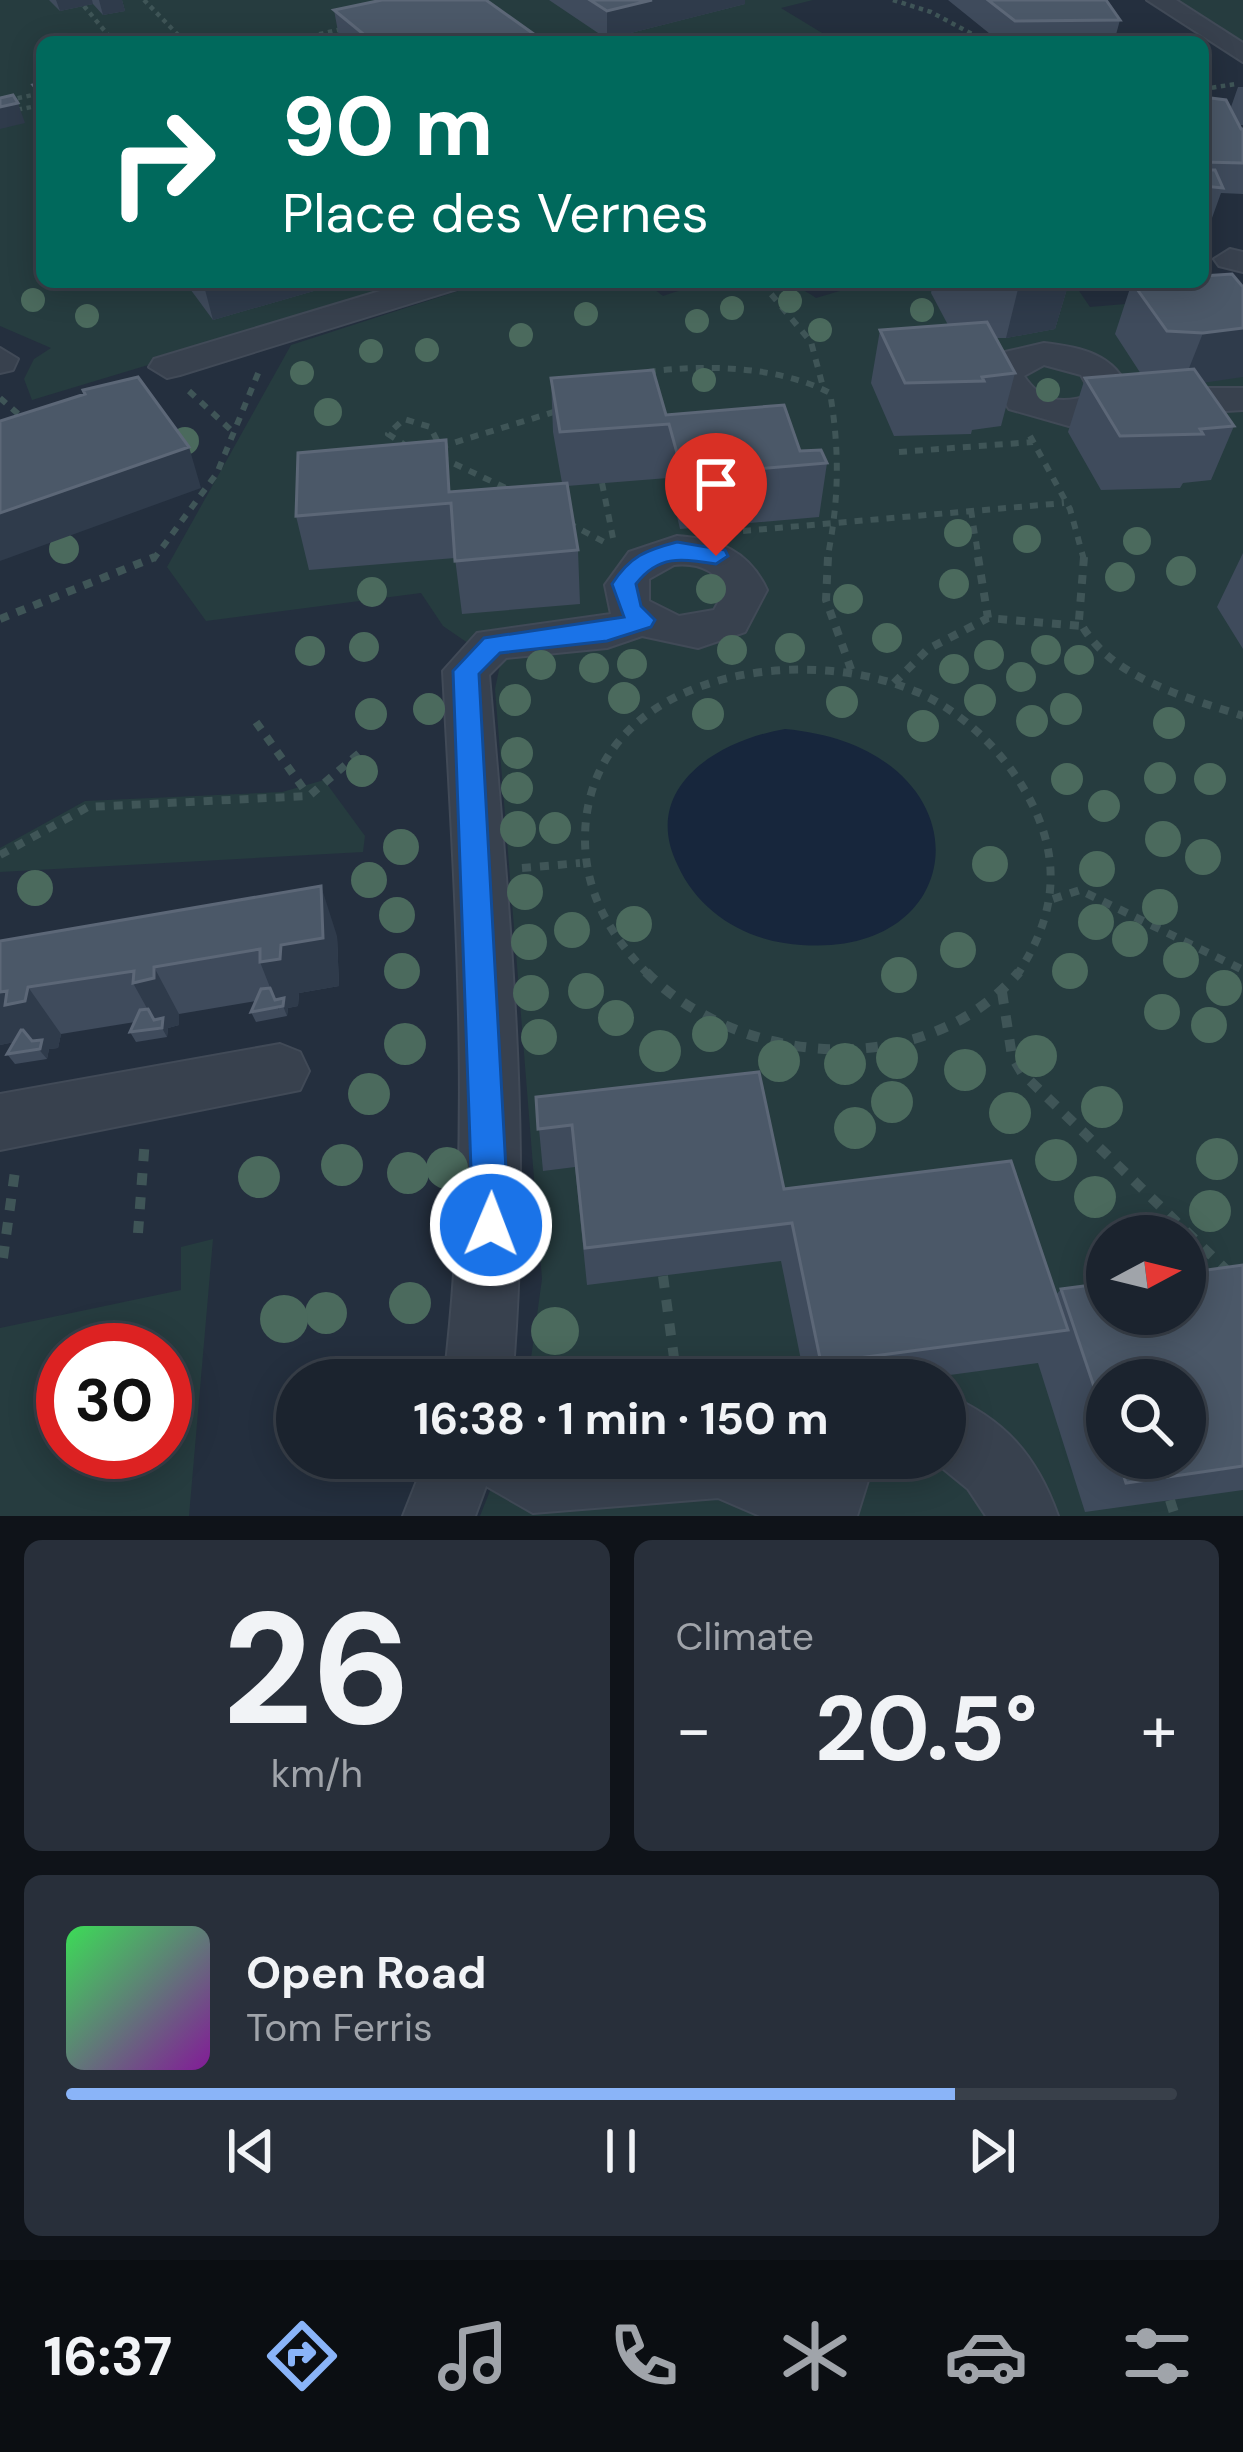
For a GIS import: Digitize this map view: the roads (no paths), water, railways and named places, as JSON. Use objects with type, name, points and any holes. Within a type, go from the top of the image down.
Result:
[{"type":"street","points":[[1160,0],[1243,54]]},
{"type":"street","points":[[176,377],[285,331],[425,288]]},
{"type":"street","points":[[1112,392],[1108,401],[1085,413],[1052,413],[1022,401],[1006,384],[1009,367],[1045,354],[1091,364],[1112,392],[1174,404],[1243,399]]},
{"type":"street","points":[[481,1359],[491,1290],[492,1172],[466,671],[493,644],[607,632],[642,620],[681,633],[702,632],[736,616],[746,590],[741,576],[716,556],[627,550],[624,584],[630,609],[642,620]]},
{"type":"street","points":[[10,1131],[280,1071]]},
{"type":"street","points":[[966,1440],[1000,1472],[1022,1516]]},
{"type":"street","points":[[439,1516],[453,1479]]},
{"type":"street","points":[[776,1479],[827,1493]]},
{"type":"water","points":[[785,729],[853,745],[901,775],[928,813],[936,854],[925,893],[895,924],[848,943],[784,943],[735,927],[708,907],[686,881],[669,838],[669,813],[677,791],[711,757],[735,744]]}]
